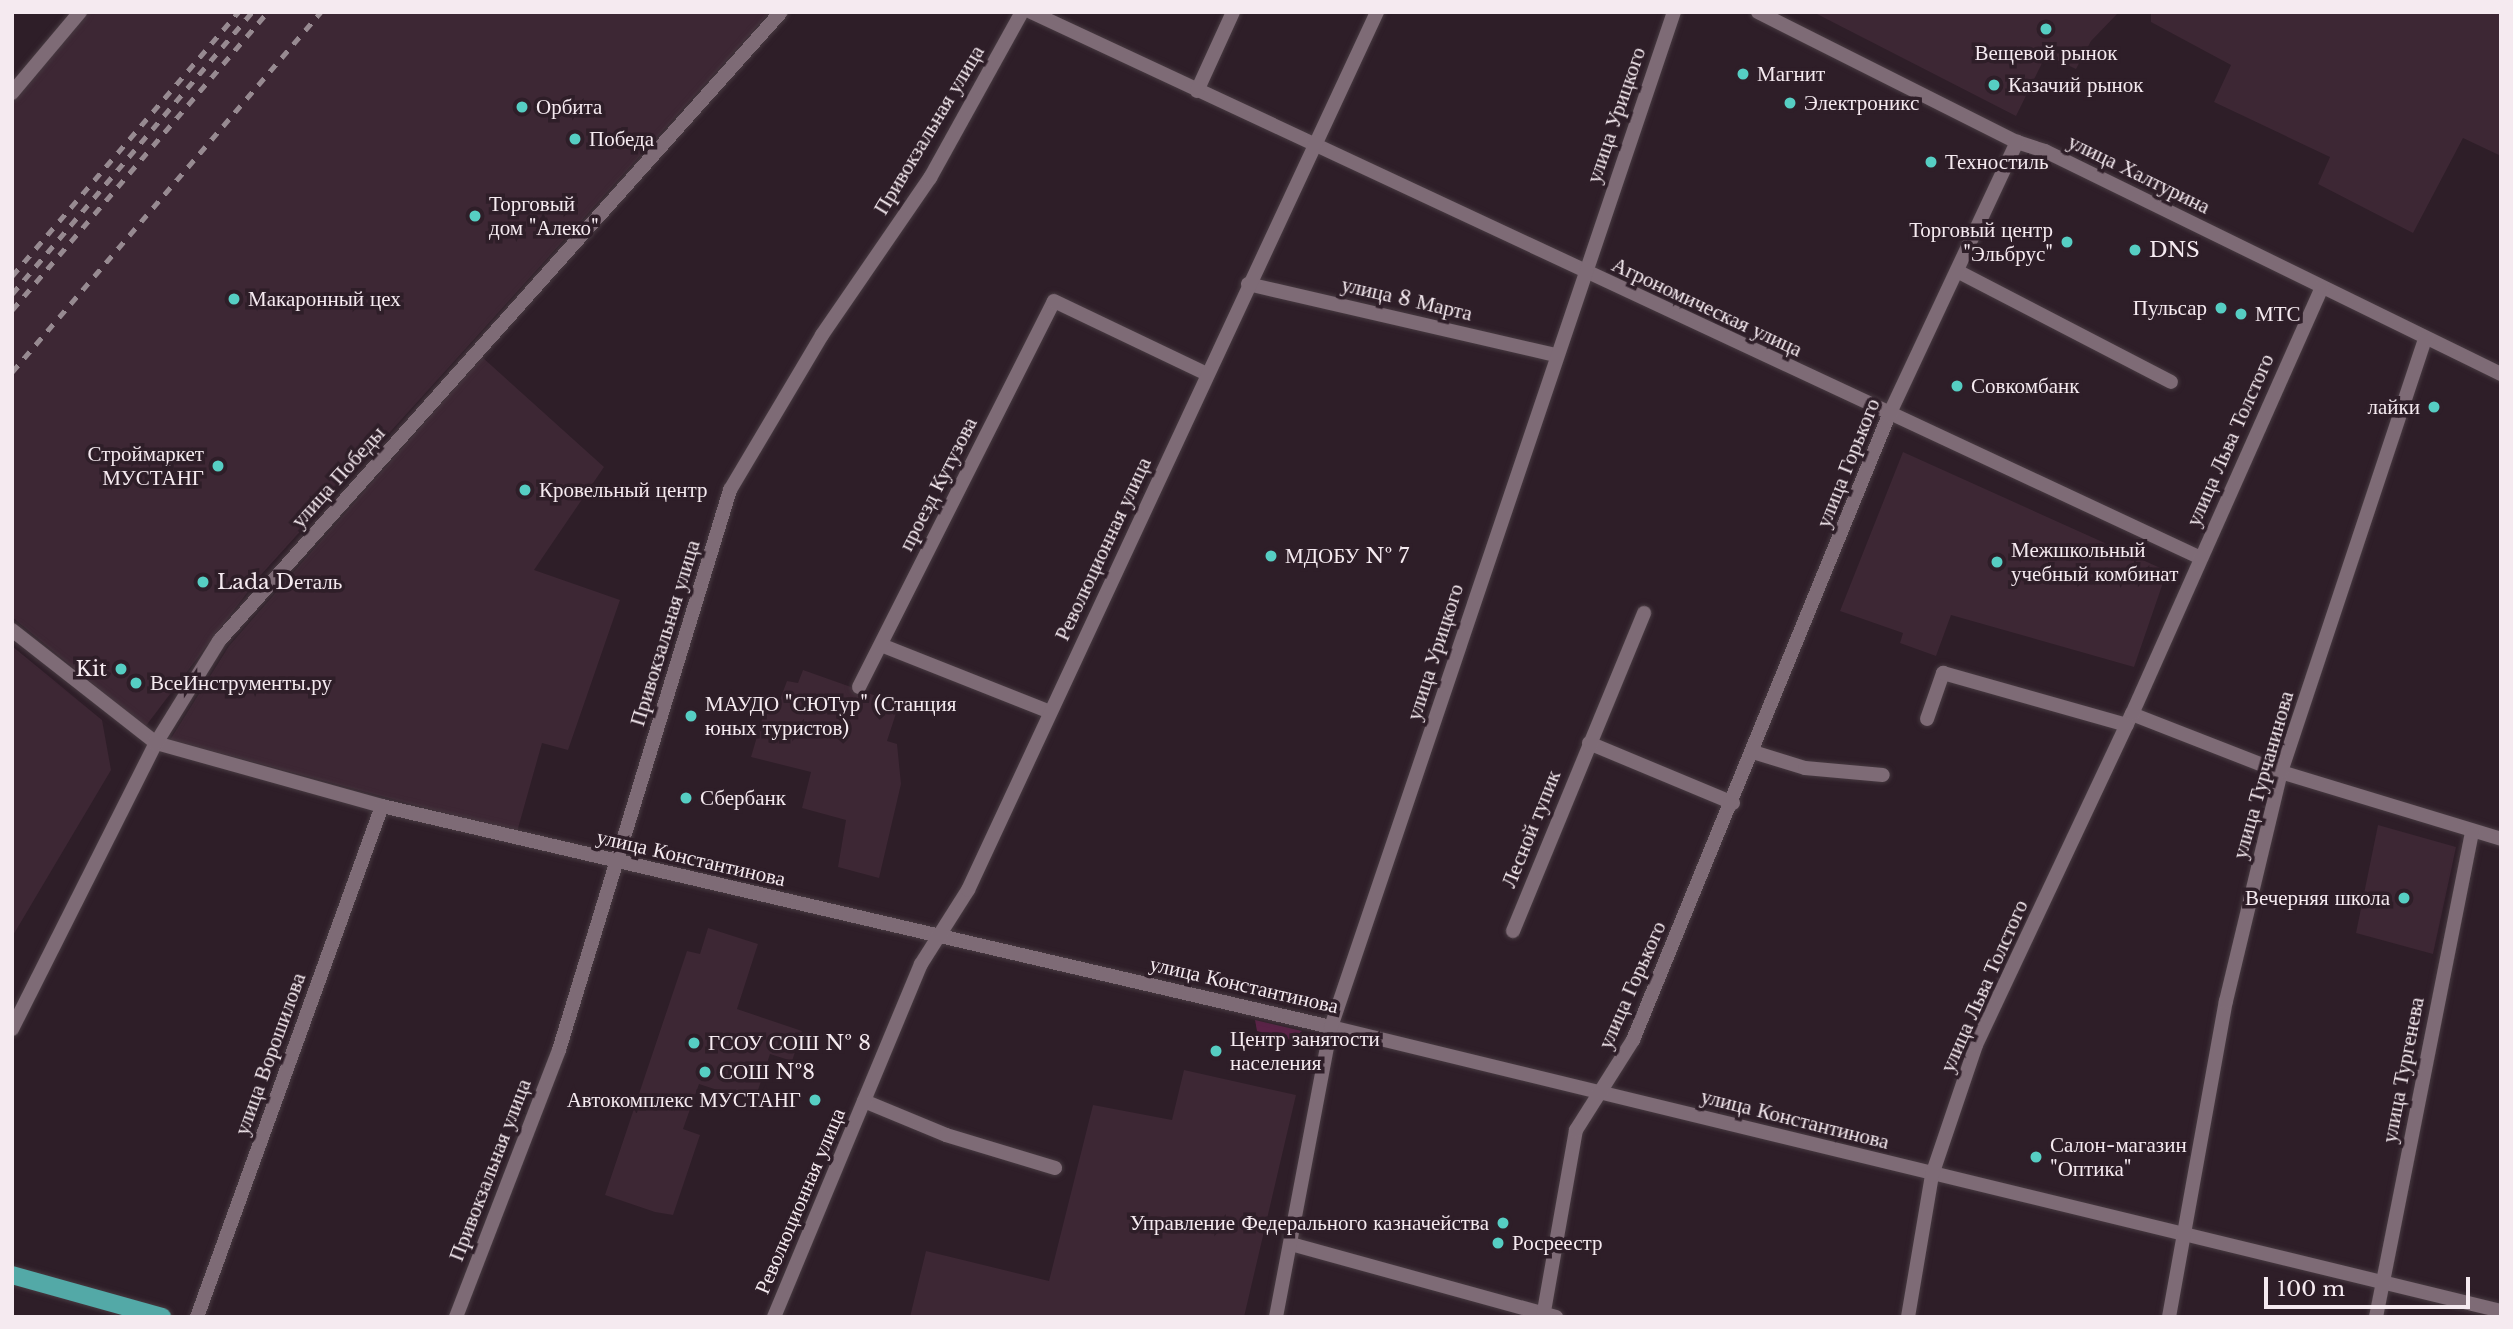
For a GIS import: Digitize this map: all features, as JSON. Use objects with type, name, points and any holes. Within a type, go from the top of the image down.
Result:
[{"type":"main road","points":[[12,1275],[162,1317]]},
{"type":"street","points":[[12,93],[80,12]]},
{"type":"street","name":"улица Победы","points":[[12,1029],[156,743],[219,641],[781,12]]},
{"type":"street","name":"Привокзальная улица","points":[[456,1317],[559,1050],[730,490],[822,335],[930,178],[1022,12]]},
{"type":"street","name":"Агрономическая улица","points":[[1031,12],[1311,146],[2201,558]]},
{"type":"street","points":[[1197,91],[1233,12]]},
{"type":"street","name":"Революционная улица","points":[[774,1317],[922,964],[968,890],[1311,146],[1377,12]]},
{"type":"street","name":"улица Урицкого","points":[[1276,1317],[1331,1027],[1583,272],[1674,12]]},
{"type":"street","name":"улица Халтурина","points":[[1758,12],[2017,142],[2045,151],[2501,374]]},
{"type":"street","name":"улица Горького","points":[[1548,1316],[1576,1130],[1603,1092],[1633,1040],[1733,803],[1889,415],[2017,142]]},
{"type":"street","points":[[1957,271],[2171,382]]},
{"type":"street","name":"улица 8 Марта","points":[[1248,284],[1556,355]]},
{"type":"street","name":"улица Льва Толстого","points":[[1908,1317],[1932,1175],[1976,1045],[2129,720],[2322,288]]},
{"type":"street","name":"проезд Кутузова","points":[[859,687],[1054,301],[1207,374]]},
{"type":"street","name":"улица Турчанинова","points":[[2169,1317],[2187,1234],[2226,1001],[2281,772],[2425,338]]},
{"type":"street","name":"Лесной тупик","points":[[1513,931],[1644,613]]},
{"type":"street","name":"улица Константинова","points":[[12,630],[156,743],[382,806],[617,863],[941,935],[1331,1027],[2501,1311]]},
{"type":"street","points":[[881,645],[1050,712]]},
{"type":"street","points":[[1927,719],[1943,673],[2129,720],[2281,772],[2501,839]]},
{"type":"street","points":[[1589,743],[1733,803]]},
{"type":"street","points":[[1753,752],[1805,768],[1883,775]]},
{"type":"street","name":"улица Ворошилова","points":[[197,1317],[382,806]]},
{"type":"street","name":"улица Тургенева","points":[[2376,1317],[2472,832]]},
{"type":"street","name":"Революционная улица","points":[[864,1101],[946,1135],[1055,1168]]},
{"type":"street","points":[[1291,1244],[1548,1316]]},
{"type":"shaded area","points":[[87,12],[770,12],[259,577],[145,727],[12,617],[12,103]]},
{"type":"shaded area","name":"Казачий рынок","points":[[1813,12],[2119,12],[2091,41],[2076,69],[2046,55],[2016,116]]},
{"type":"shaded area","points":[[2151,12],[2501,12],[2501,156],[2463,138],[2413,233],[2318,184],[2330,157],[2214,102],[2231,65],[2151,22]]},
{"type":"shaded area","points":[[482,357],[604,467],[534,570],[620,600],[568,750],[542,743],[517,832],[170,740],[229,646]]},
{"type":"shaded area","points":[[1903,452],[2167,571],[2134,667],[1951,615],[1936,656],[1900,643],[1903,633],[1840,611]]},
{"type":"shaded area","points":[[12,646],[102,720],[111,770],[12,937]]},
{"type":"shaded area","points":[[803,670],[899,704],[887,741],[897,744],[901,784],[879,878],[838,867],[846,820],[802,808],[811,772],[751,757],[763,716],[776,710],[787,681],[798,683]]},
{"type":"shaded area","name":"Вечерняя школа","points":[[2378,825],[2456,847],[2433,954],[2356,933]]},
{"type":"shaded area","name":"СОШ №8","points":[[708,928],[758,944],[737,1009],[802,1031],[792,1061],[770,1054],[754,1102],[699,1084],[683,1129],[700,1135],[673,1215],[655,1212],[605,1195],[687,951],[700,954]]},
{"type":"shaded area","points":[[1255,1020],[1302,1031],[1291,1040],[1257,1031]]},
{"type":"shaded area","points":[[1184,1070],[1296,1095],[1244,1317],[910,1317],[926,1251],[1049,1281],[1093,1105],[1172,1120]]},
{"type":"railway","points":[[12,276],[238,12]]},
{"type":"railway","points":[[12,294],[252,12]]},
{"type":"railway","points":[[12,310],[267,12]]},
{"type":"railway","points":[[12,372],[321,12]]},
{"type":"place","name":"Вещевой рынок","points":[[2046,29]]},
{"type":"place","name":"Магнит","points":[[1743,74]]},
{"type":"place","name":"Казачий рынок","points":[[1994,85]]},
{"type":"place","name":"Электроникс","points":[[1790,103]]},
{"type":"place","name":"Орбита","points":[[522,107]]},
{"type":"place","name":"Победа","points":[[575,139]]},
{"type":"place","name":"Техностиль","points":[[1931,162]]},
{"type":"place","name":"Торговый дом \"Алеко\"","points":[[475,216]]},
{"type":"place","name":"Торговый центр \"Эльбрус\"","points":[[2067,242]]},
{"type":"place","name":"DNS","points":[[2135,250]]},
{"type":"place","name":"Макаронный цех","points":[[234,299]]},
{"type":"place","name":"Пульсар","points":[[2221,308]]},
{"type":"place","name":"МТС","points":[[2241,314]]},
{"type":"place","name":"Совкомбанк","points":[[1957,386]]},
{"type":"place","name":"лайки","points":[[2434,407]]},
{"type":"place","name":"Строймаркет МУСТАНГ","points":[[218,466]]},
{"type":"place","name":"Кровельный центр","points":[[525,490]]},
{"type":"place","name":"МДОБУ № 7","points":[[1271,556]]},
{"type":"place","name":"Межшкольный учебный комбинат","points":[[1997,562]]},
{"type":"place","name":"Lada Dеталь","points":[[203,582]]},
{"type":"place","name":"Kit","points":[[121,669]]},
{"type":"place","name":"ВсеИнструменты.ру","points":[[136,683]]},
{"type":"place","name":"МАУДО \"СЮТур\" (Станция юных туристов)","points":[[691,716]]},
{"type":"place","name":"Сбербанк","points":[[686,798]]},
{"type":"place","name":"Вечерняя школа","points":[[2404,898]]},
{"type":"place","name":"ГСОУ СОШ № 8","points":[[694,1043]]},
{"type":"place","name":"Центр занятости населения","points":[[1216,1051]]},
{"type":"place","name":"СОШ №8","points":[[705,1072]]},
{"type":"place","name":"Автокомплекс МУСТАНГ","points":[[815,1100]]},
{"type":"place","name":"Салон-магазин \"Оптика\"","points":[[2036,1157]]},
{"type":"place","name":"Управление Федерального казначейства","points":[[1503,1223]]},
{"type":"place","name":"Росреестр","points":[[1498,1243]]}]
